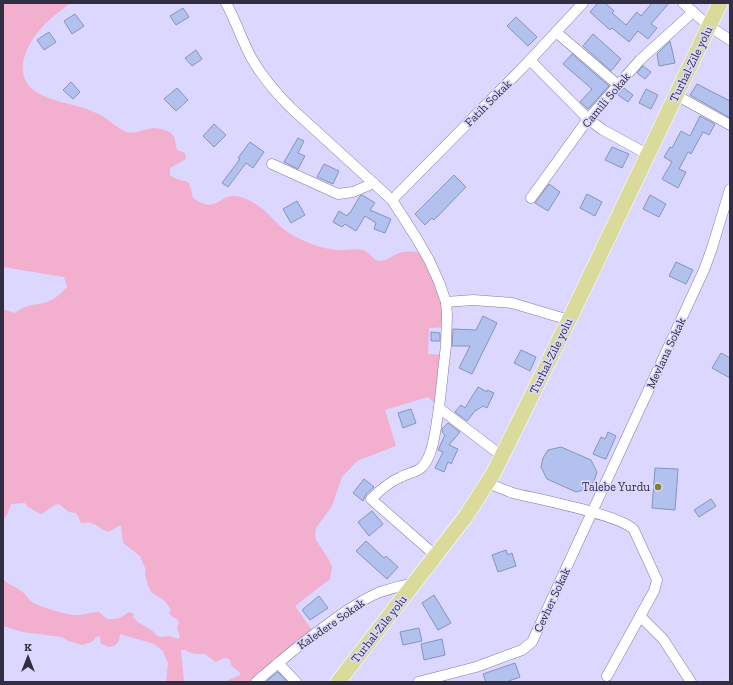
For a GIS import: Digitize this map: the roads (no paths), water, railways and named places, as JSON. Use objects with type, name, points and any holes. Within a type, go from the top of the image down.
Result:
[{"type":"main road","name":"Turhal-Zile yolu","points":[[338,682],[416,583],[466,516],[487,483],[502,456],[569,320],[720,3]]},
{"type":"street","points":[[226,3],[252,58],[262,75],[291,108],[392,200],[417,239],[439,282],[446,302],[446,345],[439,408],[428,458],[424,464],[414,472],[402,476],[380,489],[371,499],[436,556]]},
{"type":"street","name":"Fatih Sokak","points":[[392,200],[530,60],[582,3]]},
{"type":"street","points":[[683,3],[709,26],[730,40]]},
{"type":"street","name":"Camili Sokak","points":[[531,198],[588,120],[618,85],[640,60],[693,12]]},
{"type":"street","points":[[556,32],[618,85]]},
{"type":"street","points":[[530,60],[588,120],[647,154]]},
{"type":"street","points":[[676,95],[730,125]]},
{"type":"street","points":[[272,164],[338,194],[353,192],[374,183]]},
{"type":"street","name":"Mevlana Sokak","points":[[592,512],[704,270],[730,189]]},
{"type":"street","points":[[446,302],[473,300],[512,303],[569,320]]},
{"type":"street","points":[[439,408],[502,456]]},
{"type":"street","points":[[487,483],[513,492],[592,512],[628,525],[636,534],[657,580],[654,591],[607,676]]},
{"type":"street","name":"Cevher Sokak","points":[[418,682],[476,667],[522,650],[528,646],[536,634],[592,512]]},
{"type":"street","name":"Kaledere Sokak","points":[[256,682],[315,634],[366,599],[396,587],[416,583]]},
{"type":"street","points":[[640,616],[663,639],[690,682]]},
{"type":"street","points":[[278,663],[296,682]]},
{"type":"place","name":"Talebe Yurdu","points":[[658,487]]}]
